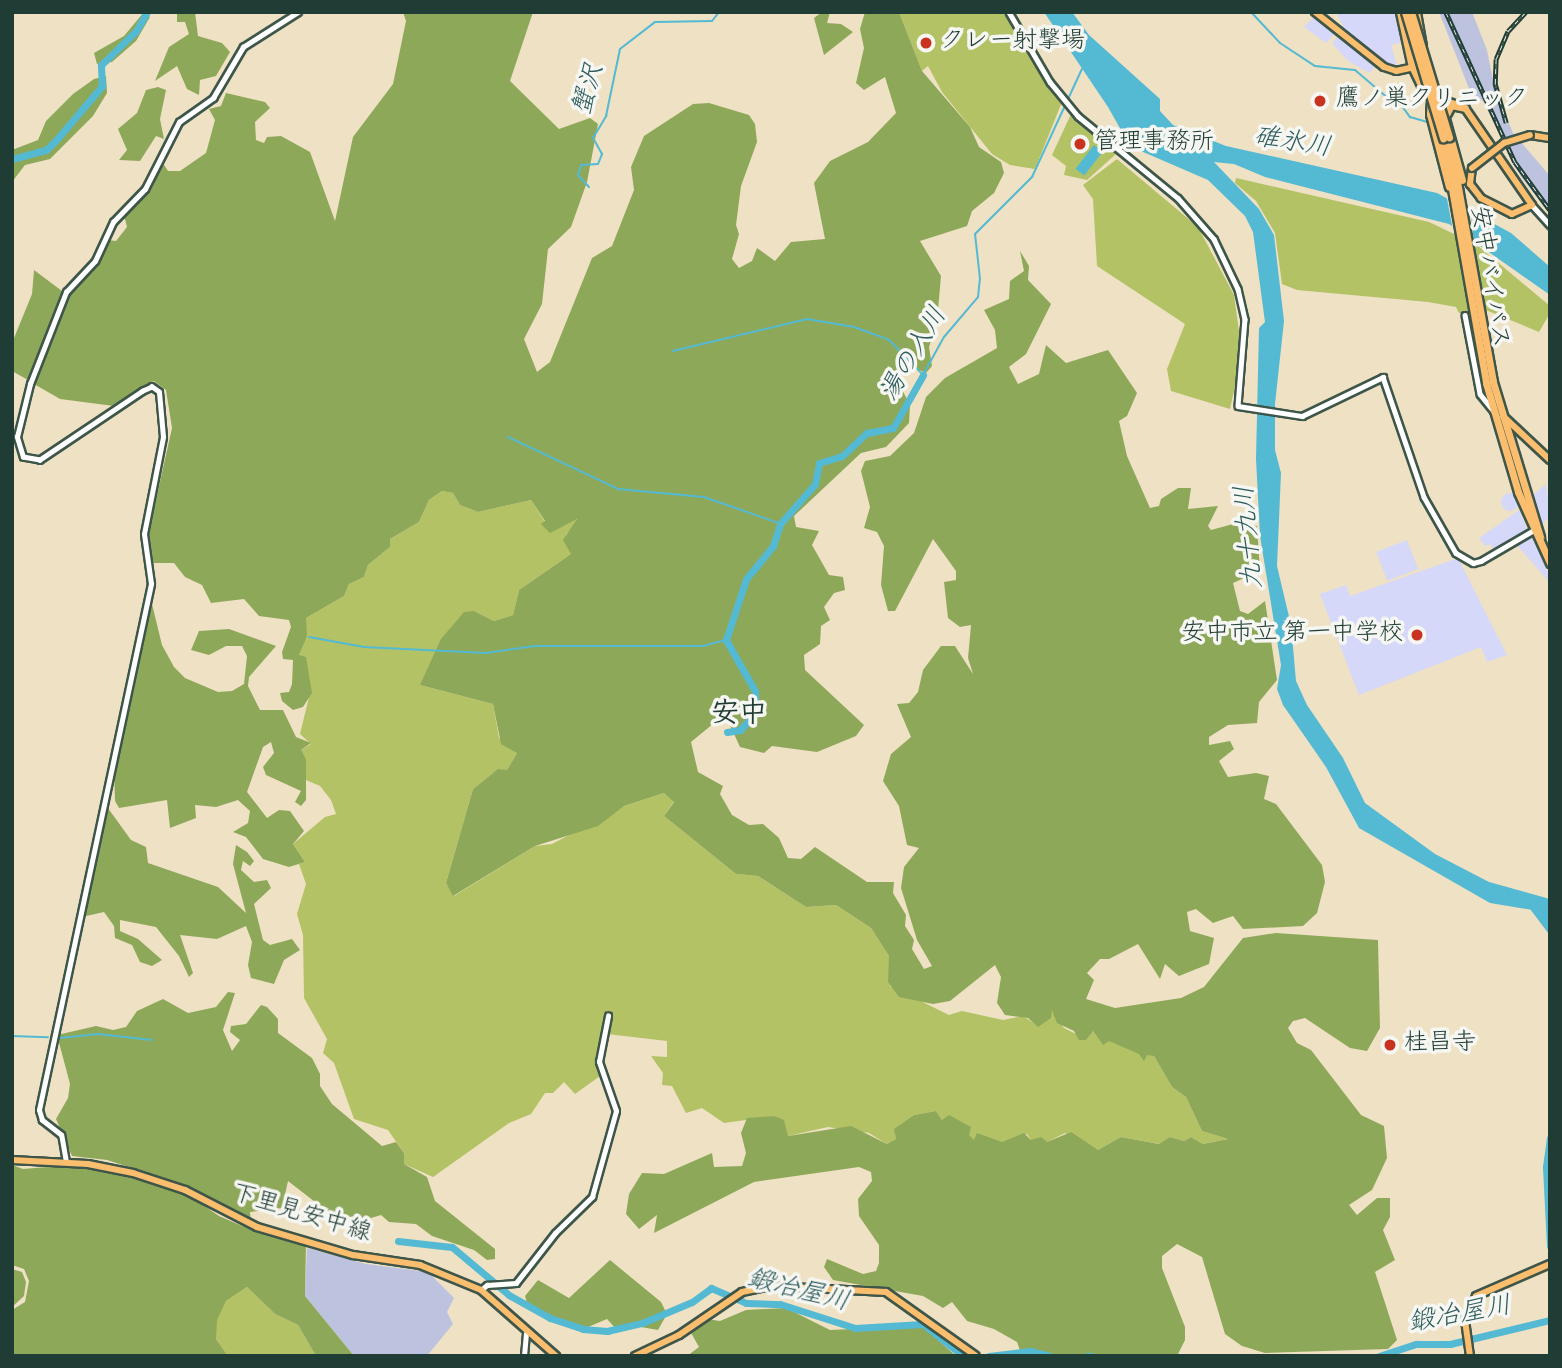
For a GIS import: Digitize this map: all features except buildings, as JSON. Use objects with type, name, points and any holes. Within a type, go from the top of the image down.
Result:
[{"type":"highway","points":[[1402,12],[1414,67]]},
{"type":"highway","name":"安中バイパス","points":[[1402,12],[1446,138]]},
{"type":"highway","points":[[1403,23],[1415,14],[1423,42],[1414,67]]},
{"type":"highway","name":"安中バイパス","points":[[1415,14],[1457,191],[1466,271],[1493,410],[1550,563]]},
{"type":"highway","points":[[1436,97],[1447,113],[1473,310]]},
{"type":"highway","points":[[1436,97],[1430,114],[1457,191]]},
{"type":"highway","points":[[1447,113],[1451,105],[1465,108]]},
{"type":"highway","name":"安中バイパス","points":[[1473,310],[1501,415],[1536,529]]},
{"type":"main road","points":[[1315,12],[1384,67],[1396,71],[1414,67],[1419,87],[1465,108],[1532,205],[1516,214],[1481,198],[1470,184],[1472,168],[1504,142],[1530,135],[1550,138]]},
{"type":"main road","points":[[1493,410],[1550,460]]},
{"type":"main road","name":"下里見安中線","points":[[12,1160],[66,1163],[159,1180],[257,1227],[353,1255],[409,1262],[481,1290],[506,1307],[526,1334],[556,1356]]},
{"type":"main road","points":[[1470,1356],[1466,1338],[1466,1311],[1476,1296],[1547,1265]]},
{"type":"main road","points":[[635,1356],[679,1335],[737,1295],[771,1286],[886,1292],[974,1354]]},
{"type":"street","points":[[66,1163],[61,1135],[42,1120],[39,1110],[151,584],[144,534],[163,437],[159,391],[152,387],[143,391],[40,460],[23,457],[17,437],[30,384],[66,292],[95,261],[113,222],[145,189],[179,122],[213,98],[243,47],[298,12]]},
{"type":"street","points":[[1009,12],[1067,103],[1119,153],[1178,198],[1214,239],[1238,289],[1245,319],[1237,404],[1241,408],[1306,415],[1384,377],[1424,497],[1456,553],[1473,562],[1481,561],[1536,529]]},
{"type":"street","points":[[1414,67],[1430,67]]},
{"type":"street","points":[[1532,205],[1550,225]]},
{"type":"street","points":[[481,1290],[487,1285],[516,1283],[555,1233],[592,1197],[616,1111],[599,1062],[608,1016]]},
{"type":"street","points":[[524,1356],[526,1334]]},
{"type":"shaded area","points":[[1336,12],[1394,12],[1403,42],[1391,45],[1397,66],[1387,64],[1346,32]]},
{"type":"shaded area","points":[[1439,12],[1472,12],[1487,50],[1495,90],[1513,133],[1550,176],[1550,214],[1521,177],[1484,102],[1470,91]]},
{"type":"shaded area","points":[[1315,16],[1335,34],[1326,43],[1304,27]]},
{"type":"shaded area","points":[[1338,36],[1376,66],[1369,73],[1348,61],[1332,43]]},
{"type":"shaded area","points":[[1546,484],[1550,515],[1542,525],[1531,497]]},
{"type":"shaded area","points":[[1510,493],[1516,496],[1519,502],[1516,508],[1510,511],[1504,508],[1501,502],[1504,496]]},
{"type":"shaded area","points":[[1519,510],[1528,531],[1494,551],[1490,544],[1485,546],[1479,538]]},
{"type":"shaded area","points":[[1531,535],[1550,577],[1550,583],[1516,544]]},
{"type":"shaded area","points":[[1407,540],[1418,569],[1387,581],[1376,552]]},
{"type":"shaded area","name":"安中市立 第一中学校","points":[[1458,558],[1507,655],[1487,662],[1481,647],[1359,695],[1320,594],[1346,585],[1350,596]]},
{"type":"shaded area","points":[[307,1248],[366,1264],[428,1272],[454,1298],[447,1312],[453,1324],[427,1356],[354,1356],[305,1296]]},
{"type":"green space","points":[[144,12],[150,17],[136,41],[112,62],[97,64],[94,53],[124,36]]},
{"type":"green space","points":[[177,12],[195,12],[198,36],[222,43],[230,52],[216,76],[200,80],[199,95],[187,89],[177,66],[155,81],[169,47],[189,34],[185,22],[177,22]]},
{"type":"green space","points":[[403,12],[533,12],[510,81],[559,129],[590,118],[598,124],[587,182],[571,227],[548,249],[542,304],[524,339],[537,372],[550,362],[592,258],[612,246],[634,190],[631,167],[644,136],[693,104],[709,103],[749,115],[755,124],[757,142],[741,186],[736,225],[739,234],[732,259],[739,268],[752,261],[757,248],[775,261],[791,242],[825,239],[814,183],[830,161],[868,142],[896,113],[885,77],[864,90],[856,83],[864,48],[860,29],[865,12],[899,12],[922,71],[970,127],[979,147],[1001,162],[1004,173],[994,193],[972,211],[967,226],[920,241],[941,276],[937,321],[929,347],[932,366],[926,373],[905,364],[897,380],[910,405],[909,423],[886,447],[861,453],[794,516],[796,527],[819,531],[812,545],[829,575],[843,577],[845,590],[834,593],[824,607],[830,620],[821,626],[820,644],[804,655],[805,670],[864,725],[856,736],[817,752],[772,746],[764,753],[740,747],[725,714],[691,742],[698,772],[723,786],[720,794],[732,815],[749,825],[763,824],[779,838],[788,858],[801,859],[815,847],[867,882],[894,882],[893,893],[906,915],[905,926],[914,940],[912,949],[924,969],[932,966],[917,940],[901,888],[904,867],[919,848],[907,845],[899,806],[883,781],[891,754],[911,737],[897,704],[909,703],[918,692],[923,670],[941,646],[955,646],[973,674],[968,658],[971,625],[960,627],[948,618],[944,582],[956,580],[956,571],[933,539],[895,611],[888,611],[881,585],[884,546],[877,532],[864,528],[870,507],[861,471],[865,461],[890,456],[914,433],[926,397],[945,378],[997,348],[995,330],[984,310],[1009,299],[1010,281],[1024,271],[1020,251],[1029,266],[1028,280],[1051,304],[1026,354],[1009,367],[1018,384],[1039,374],[1046,345],[1066,363],[1108,350],[1137,393],[1127,416],[1119,421],[1127,456],[1150,508],[1159,506],[1161,499],[1178,488],[1191,488],[1188,509],[1218,506],[1208,526],[1211,530],[1233,524],[1257,526],[1260,571],[1233,583],[1240,611],[1248,614],[1265,601],[1277,680],[1259,702],[1257,723],[1228,725],[1209,737],[1209,745],[1230,741],[1234,749],[1219,761],[1228,777],[1256,773],[1269,776],[1264,799],[1276,804],[1322,865],[1325,882],[1317,913],[1303,926],[1243,929],[1233,916],[1213,923],[1196,909],[1187,912],[1190,931],[1214,938],[1209,964],[1179,976],[1165,964],[1160,979],[1138,944],[1109,959],[1100,959],[1087,973],[1094,980],[1086,999],[1115,1008],[1181,998],[1204,987],[1243,938],[1276,933],[1378,940],[1380,1028],[1367,1051],[1350,1048],[1305,1018],[1293,1021],[1288,1028],[1297,1043],[1311,1050],[1361,1115],[1384,1126],[1387,1158],[1372,1190],[1349,1205],[1357,1215],[1377,1198],[1390,1198],[1390,1217],[1383,1230],[1395,1260],[1375,1272],[1397,1340],[1388,1349],[1265,1353],[1242,1346],[1225,1334],[1202,1257],[1177,1244],[1162,1256],[1162,1268],[1185,1327],[1185,1340],[1177,1356],[1022,1356],[1017,1342],[994,1329],[967,1321],[952,1302],[943,1308],[923,1296],[833,1280],[824,1267],[827,1259],[863,1274],[876,1271],[879,1263],[879,1245],[859,1216],[858,1199],[872,1181],[871,1172],[859,1167],[754,1182],[654,1233],[657,1215],[639,1229],[626,1214],[629,1194],[642,1173],[664,1174],[712,1153],[714,1167],[742,1166],[746,1153],[741,1133],[747,1118],[774,1116],[784,1120],[788,1136],[851,1126],[887,1144],[896,1139],[894,1129],[914,1115],[936,1111],[942,1120],[949,1115],[971,1127],[969,1135],[974,1140],[977,1133],[1002,1142],[1024,1133],[1031,1140],[1041,1137],[1047,1142],[1071,1132],[1098,1150],[1121,1137],[1159,1144],[1170,1137],[1184,1141],[1191,1137],[1203,1144],[1228,1139],[1202,1131],[1186,1097],[1172,1087],[1154,1056],[1147,1055],[1144,1061],[1139,1054],[1109,1041],[1103,1045],[1093,1031],[1086,1040],[1079,1040],[1074,1031],[1057,1023],[1052,1010],[1051,1018],[1038,1027],[1028,1018],[1005,1015],[997,1003],[1001,977],[995,965],[950,1001],[933,1004],[899,997],[888,982],[889,956],[871,928],[836,905],[806,907],[758,876],[736,874],[664,816],[674,802],[664,793],[624,806],[598,826],[535,846],[453,896],[446,883],[473,789],[498,769],[507,770],[517,753],[501,744],[493,704],[420,685],[441,639],[464,612],[474,611],[494,621],[513,615],[519,590],[571,554],[563,540],[577,519],[550,533],[541,524],[545,521],[531,500],[478,512],[460,505],[453,493],[442,491],[429,500],[419,522],[390,539],[390,547],[368,565],[364,577],[349,584],[344,596],[306,618],[307,636],[299,655],[306,657],[312,693],[303,707],[293,710],[282,701],[280,693],[289,692],[292,684],[293,660],[283,659],[282,652],[291,627],[289,620],[259,616],[244,599],[211,603],[202,585],[185,577],[174,563],[152,563],[149,531],[172,428],[166,390],[154,381],[114,406],[60,399],[34,384],[54,320],[107,240],[116,241],[127,227],[125,219],[116,220],[150,185],[161,160],[168,171],[180,171],[206,153],[215,120],[209,109],[221,106],[226,93],[265,102],[270,108],[255,122],[256,140],[264,143],[267,137],[281,136],[310,152],[335,221],[353,137],[393,84],[406,21]]},
{"type":"green space","points":[[822,12],[830,12],[827,23],[841,24],[853,32],[824,55],[814,18]]},
{"type":"green space","points":[[899,12],[1005,12],[1062,102],[1035,169],[1010,165],[992,154],[942,92],[928,66],[922,71]]},
{"type":"green space","points":[[106,76],[107,93],[93,116],[50,159],[25,165],[12,182],[12,150],[38,140],[46,121],[73,94],[94,79]]},
{"type":"green space","points":[[158,87],[166,90],[160,119],[164,139],[156,136],[140,161],[119,160],[127,150],[118,129],[137,113],[146,90]]},
{"type":"green space","name":"管理事務所","points":[[1072,112],[1116,154],[1087,180],[1064,175],[1066,166],[1052,155]]},
{"type":"green space","points":[[1117,159],[1198,227],[1234,295],[1242,354],[1230,409],[1171,391],[1167,369],[1185,324],[1097,266],[1093,199],[1083,185]]},
{"type":"green space","points":[[1236,178],[1429,222],[1477,245],[1550,306],[1550,313],[1539,332],[1481,308],[1459,313],[1456,307],[1428,302],[1297,290],[1282,284],[1275,233],[1256,201],[1235,183]]},
{"type":"green space","points":[[34,270],[62,291],[28,380],[12,371],[12,343],[32,294]]},
{"type":"green space","points":[[442,491],[453,493],[460,505],[478,512],[531,500],[545,522],[565,525],[574,518],[578,521],[566,535],[571,554],[519,590],[513,615],[494,621],[474,611],[420,685],[493,704],[499,738],[517,753],[507,770],[493,773],[473,789],[446,883],[454,896],[535,846],[552,844],[624,806],[664,793],[674,801],[664,816],[736,874],[758,876],[806,907],[836,905],[871,928],[889,956],[890,986],[949,1015],[962,1011],[1003,1020],[1023,1016],[1035,1024],[1052,1010],[1064,1028],[1076,1034],[1093,1031],[1101,1042],[1109,1040],[1154,1056],[1172,1087],[1186,1097],[1202,1131],[1228,1139],[1203,1144],[1191,1137],[1184,1141],[1170,1137],[1160,1144],[1121,1137],[1098,1150],[1065,1133],[1047,1142],[1031,1140],[1027,1134],[1002,1142],[975,1141],[942,1120],[936,1111],[914,1115],[895,1129],[896,1139],[887,1144],[869,1133],[828,1127],[788,1136],[774,1116],[724,1123],[702,1108],[686,1113],[672,1086],[662,1085],[663,1073],[651,1056],[667,1057],[667,1041],[607,1034],[598,1057],[607,1071],[575,1094],[564,1082],[553,1093],[545,1093],[531,1114],[509,1123],[433,1177],[404,1164],[404,1153],[388,1130],[354,1119],[334,1063],[323,1053],[327,1039],[304,998],[303,935],[297,914],[306,884],[299,864],[305,862],[293,844],[325,817],[336,814],[331,800],[320,786],[306,780],[304,772],[301,750],[311,744],[300,734],[309,697],[307,673],[299,656],[306,618],[344,596],[349,584],[364,577],[368,565],[390,547],[390,539],[419,522],[429,500]]},
{"type":"green space","points":[[151,600],[162,645],[174,667],[185,678],[218,692],[232,691],[244,684],[247,656],[242,646],[226,646],[209,655],[191,650],[199,631],[229,629],[276,646],[249,677],[248,686],[260,710],[283,710],[296,737],[311,743],[301,750],[306,759],[306,800],[301,806],[295,802],[301,791],[266,775],[263,767],[274,753],[271,742],[263,747],[247,792],[267,818],[279,810],[290,811],[304,831],[293,844],[305,862],[289,867],[263,859],[246,837],[233,832],[248,823],[250,811],[238,800],[216,807],[195,805],[196,818],[170,828],[167,800],[119,808],[115,801],[114,766]]},
{"type":"green space","points":[[105,804],[131,840],[146,847],[148,863],[218,887],[246,913],[233,864],[236,845],[247,852],[254,861],[250,866],[243,861],[241,870],[254,882],[267,880],[271,888],[254,904],[263,940],[270,945],[292,939],[300,950],[284,960],[274,984],[251,978],[248,965],[252,942],[246,926],[217,939],[180,935],[193,973],[189,977],[179,956],[156,927],[120,920],[120,931],[138,939],[162,960],[152,966],[140,962],[132,945],[115,938],[114,926],[104,912],[82,917]]},
{"type":"green space","points":[[228,992],[235,993],[223,1030],[232,1051],[240,1040],[230,1032],[231,1026],[246,1024],[261,1005],[267,1007],[278,1019],[278,1033],[312,1058],[320,1074],[320,1086],[332,1104],[382,1146],[396,1142],[404,1153],[404,1164],[427,1177],[435,1201],[495,1249],[495,1259],[487,1260],[474,1250],[432,1236],[416,1224],[389,1222],[381,1215],[364,1220],[328,1212],[288,1181],[282,1208],[250,1212],[251,1222],[207,1202],[182,1184],[107,1160],[72,1156],[56,1119],[68,1098],[70,1084],[57,1035],[96,1026],[113,1030],[126,1027],[137,1011],[163,999],[188,1013],[216,1007]]},
{"type":"green space","points":[[12,1165],[23,1169],[72,1165],[132,1176],[184,1192],[219,1216],[256,1232],[306,1244],[305,1296],[354,1356],[316,1356],[298,1325],[275,1314],[247,1287],[226,1301],[217,1320],[216,1339],[228,1356],[12,1356],[12,1310],[25,1302],[29,1281],[24,1269],[12,1265]]},
{"type":"green space","points":[[610,1260],[661,1302],[667,1314],[658,1330],[635,1326],[618,1331],[607,1319],[581,1330],[528,1306],[525,1296],[538,1280],[569,1298]]},
{"type":"green space","points":[[12,1269],[22,1272],[26,1282],[24,1296],[12,1307]]},
{"type":"green space","points":[[247,1287],[275,1314],[298,1325],[316,1356],[228,1356],[216,1339],[216,1320],[226,1301]]},
{"type":"green space","points":[[786,1308],[830,1330],[922,1326],[956,1356],[687,1356],[699,1347],[690,1331],[707,1319],[720,1321],[746,1310]]},
{"type":"water","points":[[1044,12],[1072,12],[1089,35],[1160,99],[1160,111],[1173,125],[1226,146],[1437,193],[1511,233],[1550,267],[1550,295],[1449,224],[1265,177],[1234,164],[1214,162],[1259,209],[1274,235],[1284,321],[1275,404],[1275,450],[1281,473],[1277,566],[1291,625],[1296,681],[1307,705],[1343,758],[1365,803],[1435,854],[1489,882],[1550,899],[1550,929],[1539,911],[1490,903],[1359,828],[1326,767],[1283,705],[1277,689],[1281,665],[1260,536],[1256,459],[1259,328],[1265,322],[1253,232],[1245,216],[1208,180],[1120,142],[1121,130],[1108,107]]},
{"type":"water","points":[[1094,145],[1103,152],[1084,175],[1076,169]]},
{"type":"pier","points":[[1446,193],[1470,205],[1474,244],[1453,231]]},
{"type":"waterway","points":[[12,159],[46,150],[57,139],[102,86],[101,65],[136,31],[147,12]]},
{"type":"waterway","name":"蟹沢","points":[[589,187],[578,175],[581,165],[598,164],[602,154],[593,138],[606,116],[620,49],[655,22],[712,21],[719,12]]},
{"type":"waterway","points":[[1251,12],[1280,43],[1315,66],[1355,70],[1395,104],[1399,102],[1410,117],[1427,122]]},
{"type":"waterway","name":"湯の入川","points":[[673,351],[807,319],[854,327],[889,340],[923,375],[944,337],[978,297],[980,279],[975,234],[1032,177],[1082,69]]},
{"type":"waterway","name":"湯の入川","points":[[727,732],[740,730],[756,713],[755,691],[726,640],[746,579],[773,546],[780,524],[815,484],[819,463],[842,456],[867,433],[893,428],[923,375]]},
{"type":"waterway","points":[[508,437],[618,489],[704,497],[781,524]]},
{"type":"waterway","points":[[309,637],[364,647],[486,653],[534,646],[703,646],[726,640]]},
{"type":"waterway","points":[[1532,906],[1550,930]]},
{"type":"waterway","points":[[60,1038],[98,1034],[152,1040]]},
{"type":"waterway","points":[[12,1036],[48,1037]]},
{"type":"waterway","points":[[1550,1138],[1546,1167],[1550,1246]]},
{"type":"waterway","name":"鍛冶屋川","points":[[398,1241],[452,1247],[509,1295],[550,1318],[583,1329],[607,1331],[642,1323],[692,1302],[711,1288],[746,1303],[780,1304],[855,1328],[923,1324],[963,1356]]},
{"type":"waterway","name":"鍛冶屋川","points":[[1379,1356],[1416,1344],[1450,1344],[1550,1320]]},
{"type":"waterway","name":"鍛冶屋川","points":[[989,1356],[1030,1351],[1050,1356]]},
{"type":"railway","points":[[1446,12],[1515,162],[1550,210]]},
{"type":"railway","points":[[1506,123],[1495,84],[1496,59],[1508,31],[1526,12]]},
{"type":"place","name":"クレー射撃場","points":[[926,43]]},
{"type":"place","name":"鷹ノ巣クリニック","points":[[1320,101]]},
{"type":"place","name":"管理事務所","points":[[1080,144]]},
{"type":"place","name":"安中市立 第一中学校","points":[[1417,635]]},
{"type":"place","name":"桂昌寺","points":[[1390,1045]]},
{"type":"district","name":"安中","points":[[739,716]]},
{"type":"water label","name":"碓氷川","points":[[1292,144]]},
{"type":"water label","name":"九十九川","points":[[1251,537]]}]
